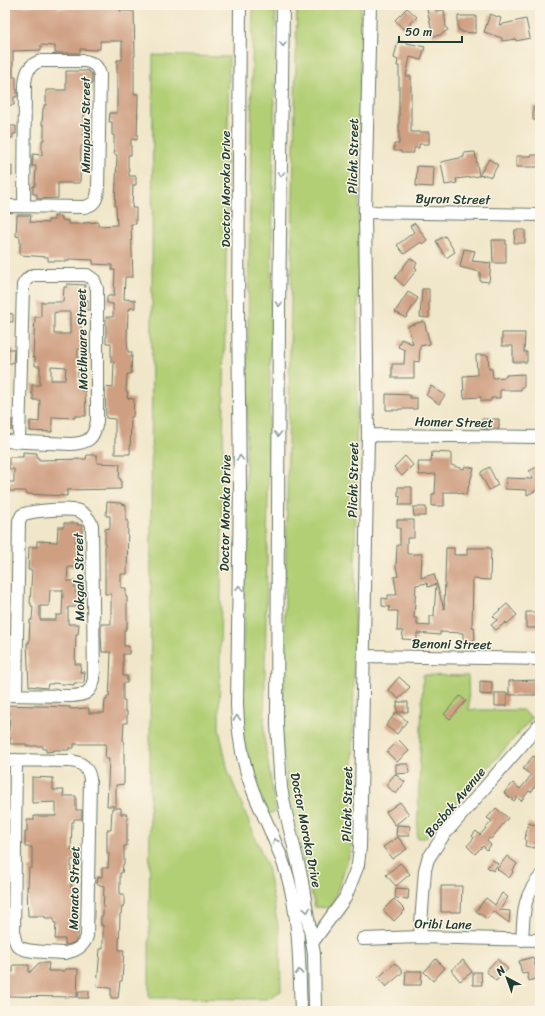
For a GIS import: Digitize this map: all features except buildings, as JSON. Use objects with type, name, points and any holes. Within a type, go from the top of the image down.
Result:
[{"type":"street","name":"Doctor Moroka Drive","points":[[240,5],[238,315],[240,486],[237,728],[247,776],[280,853],[292,895],[298,937],[300,1011]]},
{"type":"street","name":"Doctor Moroka Drive","points":[[283,5],[279,310],[277,725],[281,788],[301,876],[314,954],[315,1011]]},
{"type":"street","name":"Plicht Street","points":[[312,943],[345,898],[358,865],[360,847],[368,435],[365,212],[370,5]]},
{"type":"street","name":"Mmupudu Street","points":[[5,206],[84,208],[95,203],[98,197],[100,75],[96,66],[91,62],[41,61],[35,62],[28,70],[25,84],[24,206]]},
{"type":"street","name":"Byron Street","points":[[365,212],[540,215]]},
{"type":"street","name":"Motlhware Street","points":[[5,441],[71,444],[80,443],[87,441],[96,429],[97,289],[94,280],[87,275],[34,275],[30,276],[23,285],[19,441]]},
{"type":"street","name":"Homer Street","points":[[368,435],[540,437]]},
{"type":"street","name":"Mokgalo Street","points":[[33,511],[77,511],[88,516],[92,525],[93,686],[89,692],[80,695],[11,695],[19,521],[22,515],[33,511]]},
{"type":"street","name":"Benoni Street","points":[[364,656],[540,659]]},
{"type":"street","name":"Bosbok Avenue","points":[[420,937],[425,870],[428,859],[443,836],[540,724]]},
{"type":"street","name":"Monato Street","points":[[11,760],[78,762],[83,764],[89,773],[87,936],[82,946],[71,952],[65,953],[26,950],[17,946],[14,935],[11,760]]},
{"type":"street","points":[[522,940],[526,897],[540,877]]},
{"type":"street","name":"Oribi Lane","points":[[363,939],[420,937],[540,940]]},
{"type":"green space","points":[[253,5],[276,5],[264,738],[276,812],[268,814],[250,769],[242,729]]},
{"type":"green space","points":[[297,5],[361,5],[352,848],[331,908],[315,907],[291,814],[282,745]]},
{"type":"green space","points":[[153,55],[229,57],[219,728],[228,771],[267,866],[280,937],[281,991],[267,999],[149,998]]},
{"type":"green space","points":[[423,675],[468,676],[469,710],[522,710],[532,718],[426,838],[417,838]]}]
